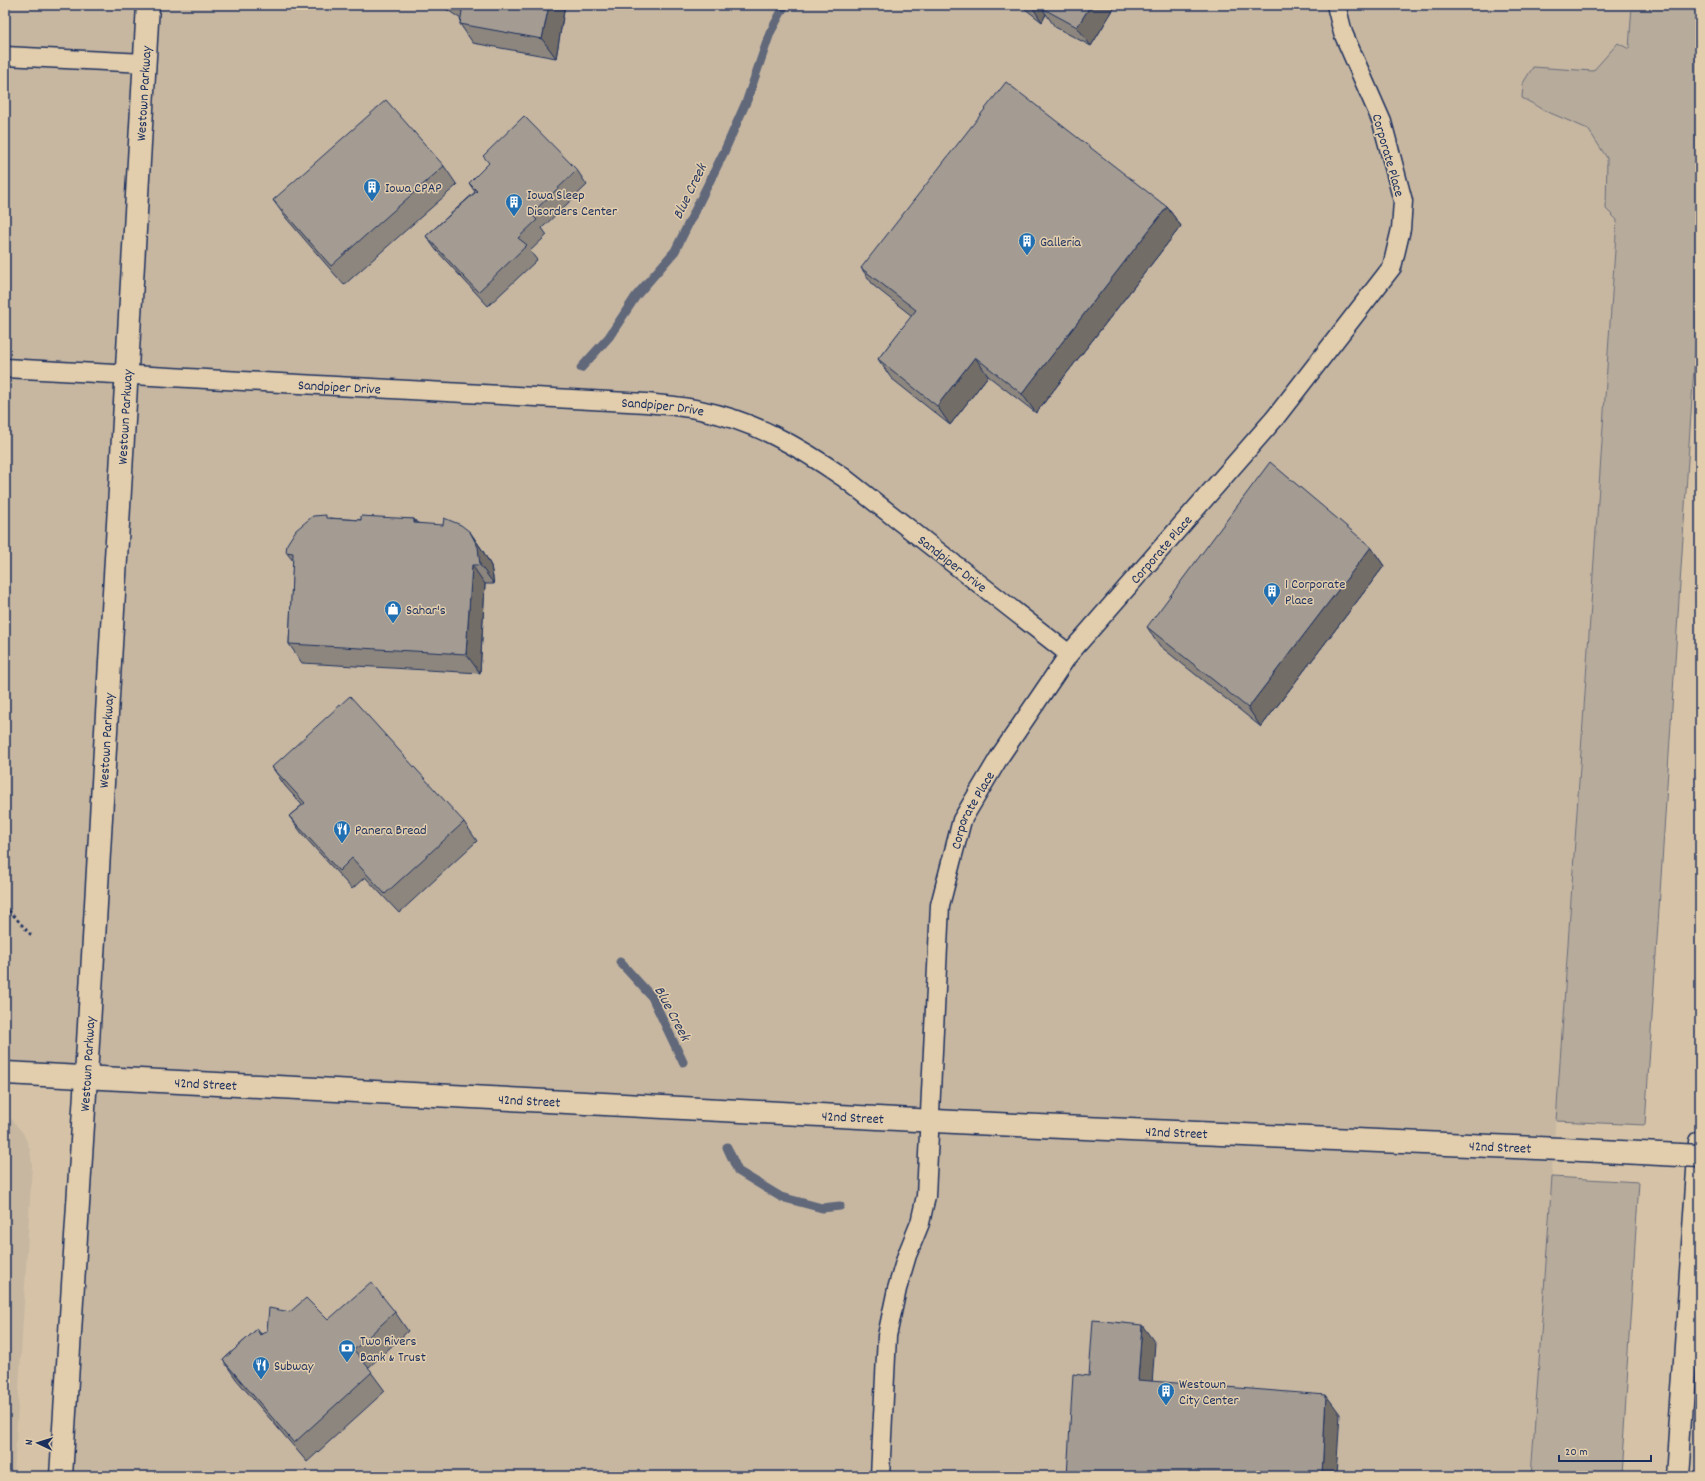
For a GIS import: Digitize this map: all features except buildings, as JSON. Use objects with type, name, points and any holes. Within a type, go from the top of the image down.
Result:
[{"type":"main road","name":"Westown Parkway","points":[[61,1476],[86,1077],[148,5]]},
{"type":"main road","name":"42nd Street","points":[[5,1073],[929,1120],[1700,1156]]},
{"type":"main road","points":[[1677,1476],[1700,1142]]},
{"type":"lane","name":"Corporate Place","points":[[880,1476],[887,1336],[897,1289],[907,1255],[920,1223],[926,1196],[940,905],[962,820],[1000,756],[1069,654],[1275,418],[1392,267],[1401,229],[1403,201],[1382,122],[1343,33],[1336,5]]},
{"type":"lane","points":[[5,56],[145,62]]},
{"type":"lane","name":"Sandpiper Drive","points":[[5,368],[646,403],[700,410],[738,420],[775,435],[810,454],[843,476],[1069,654]]},
{"type":"path","points":[[5,906],[31,935]]},
{"type":"shaded area","points":[[5,5],[1632,5],[1531,1476],[61,1476],[86,1078],[5,1073]]},
{"type":"shaded area","points":[[1632,5],[1700,5],[1700,275],[1645,1125],[1556,1121],[1617,220],[1606,209],[1607,158],[1588,129],[1548,112],[1522,98],[1523,83],[1533,67],[1593,71],[1618,43],[1629,49]]},
{"type":"shaded area","points":[[5,1115],[12,1120],[23,1133],[30,1149],[32,1165],[14,1476],[5,1476]]},
{"type":"shaded area","points":[[1552,1177],[1639,1182],[1620,1476],[1531,1476]]},
{"type":"waterway","name":"Blue Creek","points":[[581,368],[609,337],[636,296],[675,251],[724,152],[747,100],[770,33],[785,5]]},
{"type":"waterway","name":"Blue Creek","points":[[620,962],[652,997],[683,1062]]},
{"type":"waterway","name":"Blue Creek","points":[[727,1147],[738,1171],[781,1197],[822,1208],[840,1206]]},
{"type":"place","name":"Iowa CPAP","points":[[372,202]]},
{"type":"place","name":"Iowa Sleep Disorders Center","points":[[514,217]]},
{"type":"place","name":"Galleria","points":[[1027,256]]},
{"type":"place","name":"1 Corporate Place","points":[[1272,606]]},
{"type":"place","name":"Sahar's","points":[[393,624]]},
{"type":"place","name":"Panera Bread","points":[[342,844]]},
{"type":"place","name":"Two Rivers Bank & Trust","points":[[347,1363]]},
{"type":"place","name":"Subway","points":[[261,1380]]},
{"type":"place","name":"Westown City Center","points":[[1166,1406]]}]
